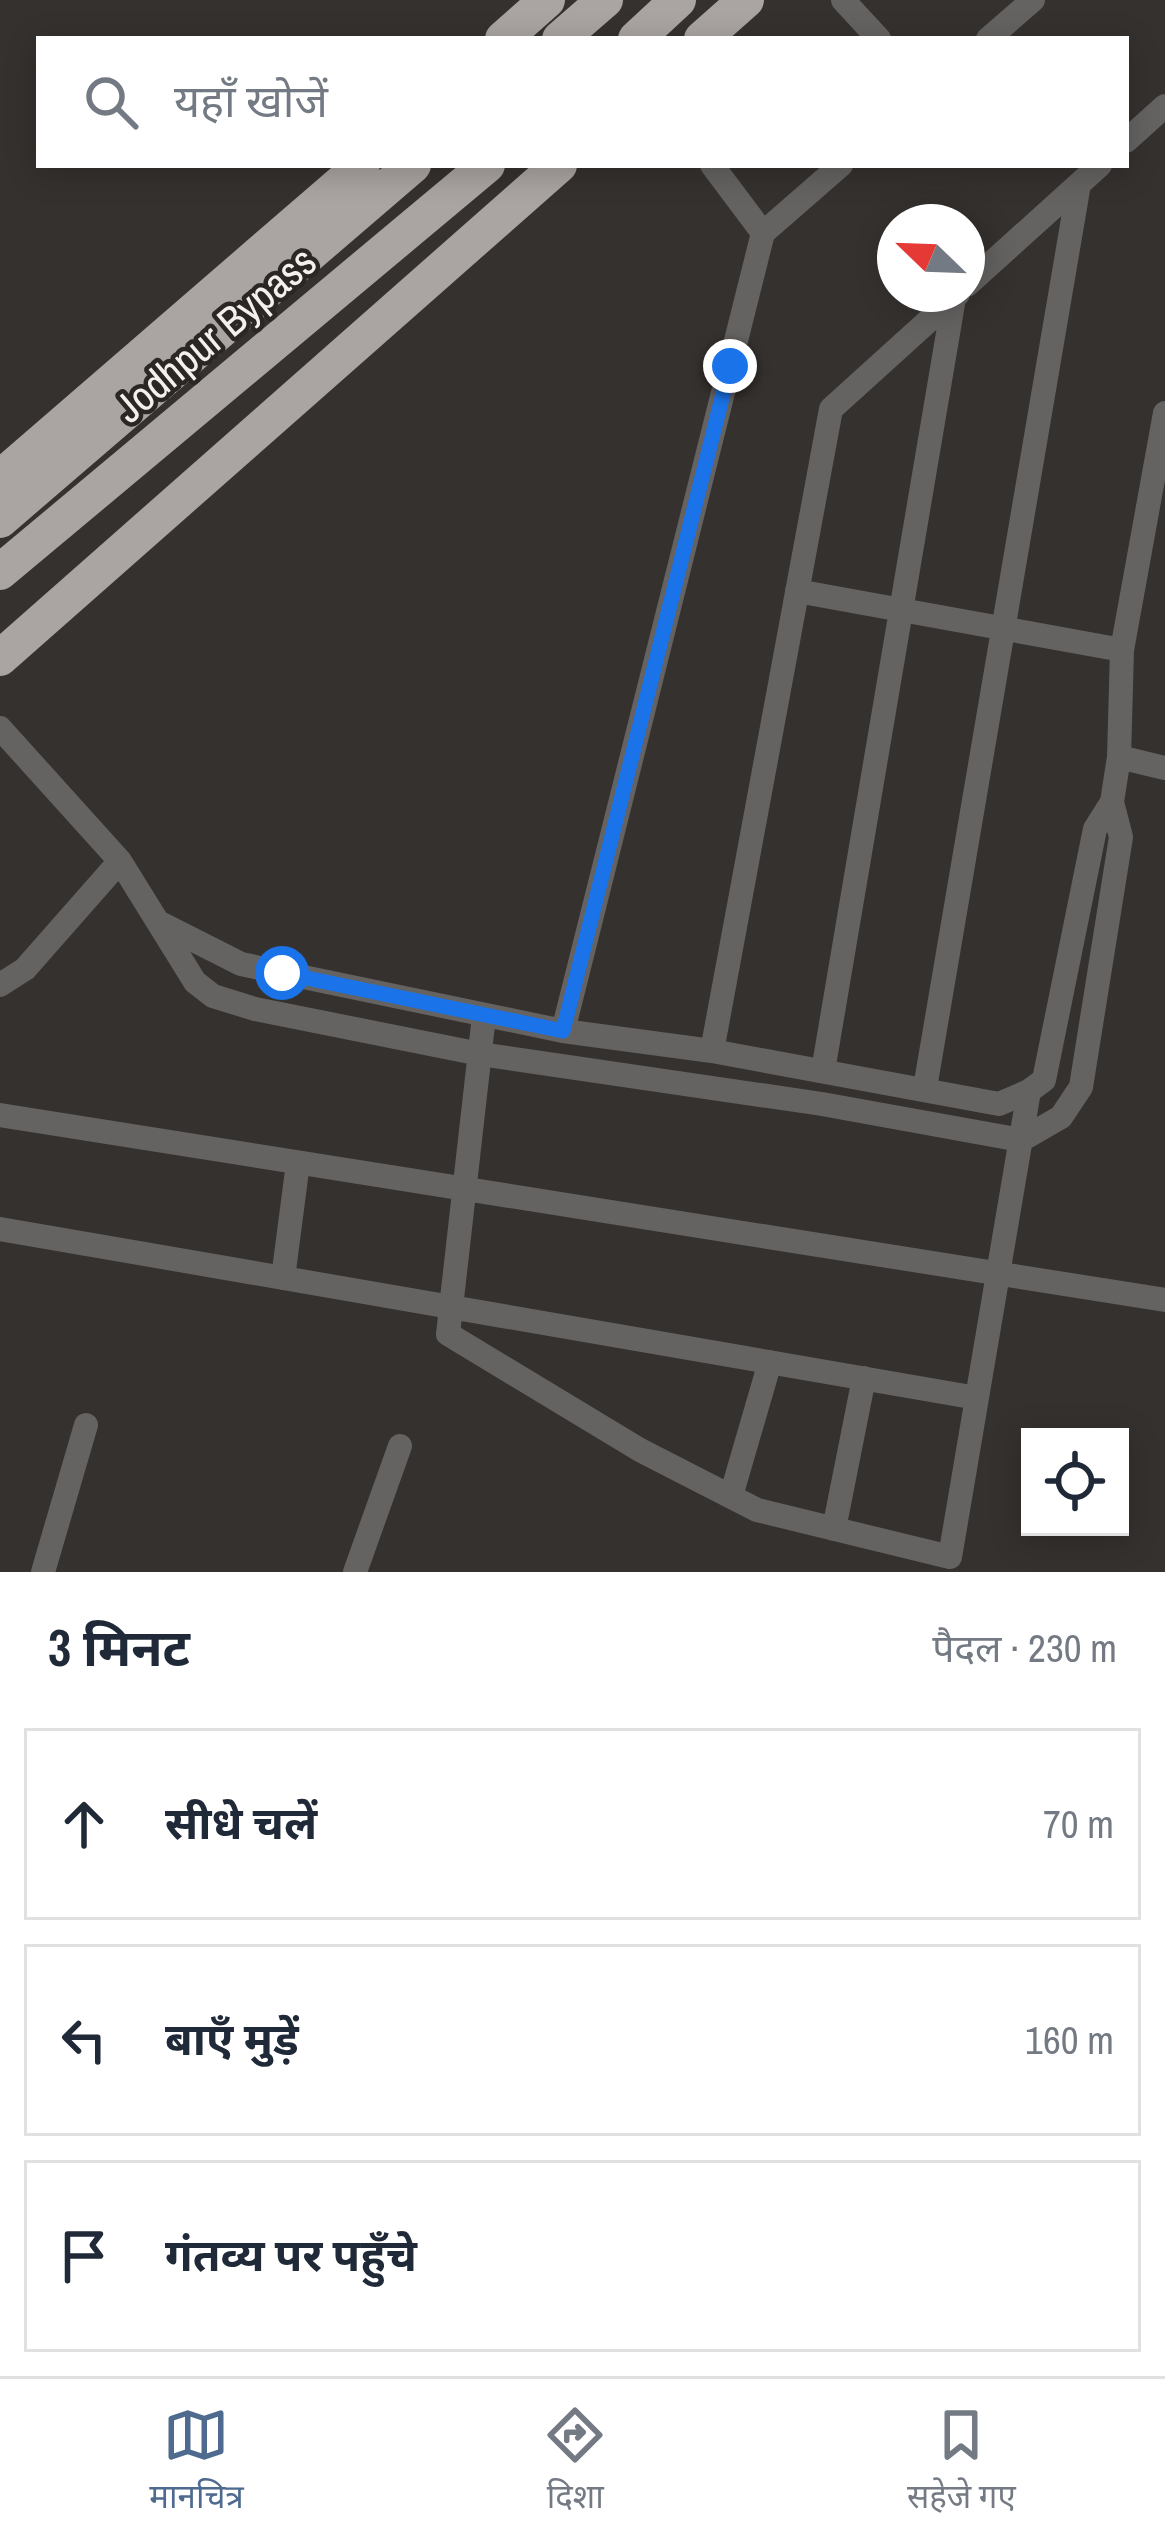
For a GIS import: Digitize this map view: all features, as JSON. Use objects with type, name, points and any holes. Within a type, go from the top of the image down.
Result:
[{"type":"highway","points":[[506,36],[547,0]]},
{"type":"highway","points":[[563,36],[605,0]]},
{"type":"highway","points":[[639,36],[678,0]]},
{"type":"highway","points":[[705,36],[746,0]]},
{"type":"highway","points":[[0,478],[359,168]]},
{"type":"highway","name":"Jodhpur Bypass","points":[[0,520],[410,168]]},
{"type":"highway","name":"Jodhpur Bypass","points":[[0,572],[483,168]]},
{"type":"highway","points":[[0,658],[557,168]]},
{"type":"street","points":[[843,0],[876,36]]},
{"type":"street","points":[[991,36],[1033,0]]},
{"type":"street","points":[[1129,138],[1165,106]]},
{"type":"street","points":[[714,168],[763,232]]},
{"type":"street","points":[[563,1031],[763,232],[838,168]]},
{"type":"street","points":[[985,269],[1097,168]]},
{"type":"street","points":[[925,1088],[1079,184]]},
{"type":"street","points":[[712,1051],[831,409],[937,312]]},
{"type":"street","points":[[823,1071],[955,312]]},
{"type":"street","points":[[158,922],[241,964],[484,1016],[712,1051],[999,1104],[1029,1091],[1044,1080],[1095,830],[1112,802],[1119,757],[1122,650],[1165,413]]},
{"type":"street","points":[[797,591],[1122,650]]},
{"type":"street","points":[[0,728],[120,861],[195,982],[214,996],[255,1010],[480,1054],[821,1104],[1021,1140],[1060,1117],[1081,1087],[1121,838],[1112,802]]},
{"type":"street","points":[[1119,757],[1165,768]]},
{"type":"street","points":[[0,985],[26,968],[120,861]]},
{"type":"street","points":[[484,1016],[448,1334],[640,1450],[757,1510],[950,1557],[1029,1091]]},
{"type":"street","points":[[0,1115],[1165,1300]]},
{"type":"street","points":[[283,1278],[298,1163]]},
{"type":"street","points":[[0,1229],[977,1398]]},
{"type":"street","points":[[731,1496],[770,1362]]},
{"type":"street","points":[[834,1529],[864,1378]]},
{"type":"street","points":[[43,1572],[86,1425]]},
{"type":"street","points":[[355,1572],[400,1446]]},
{"type":"route","points":[[282,973],[563,1031],[730,366]]}]
